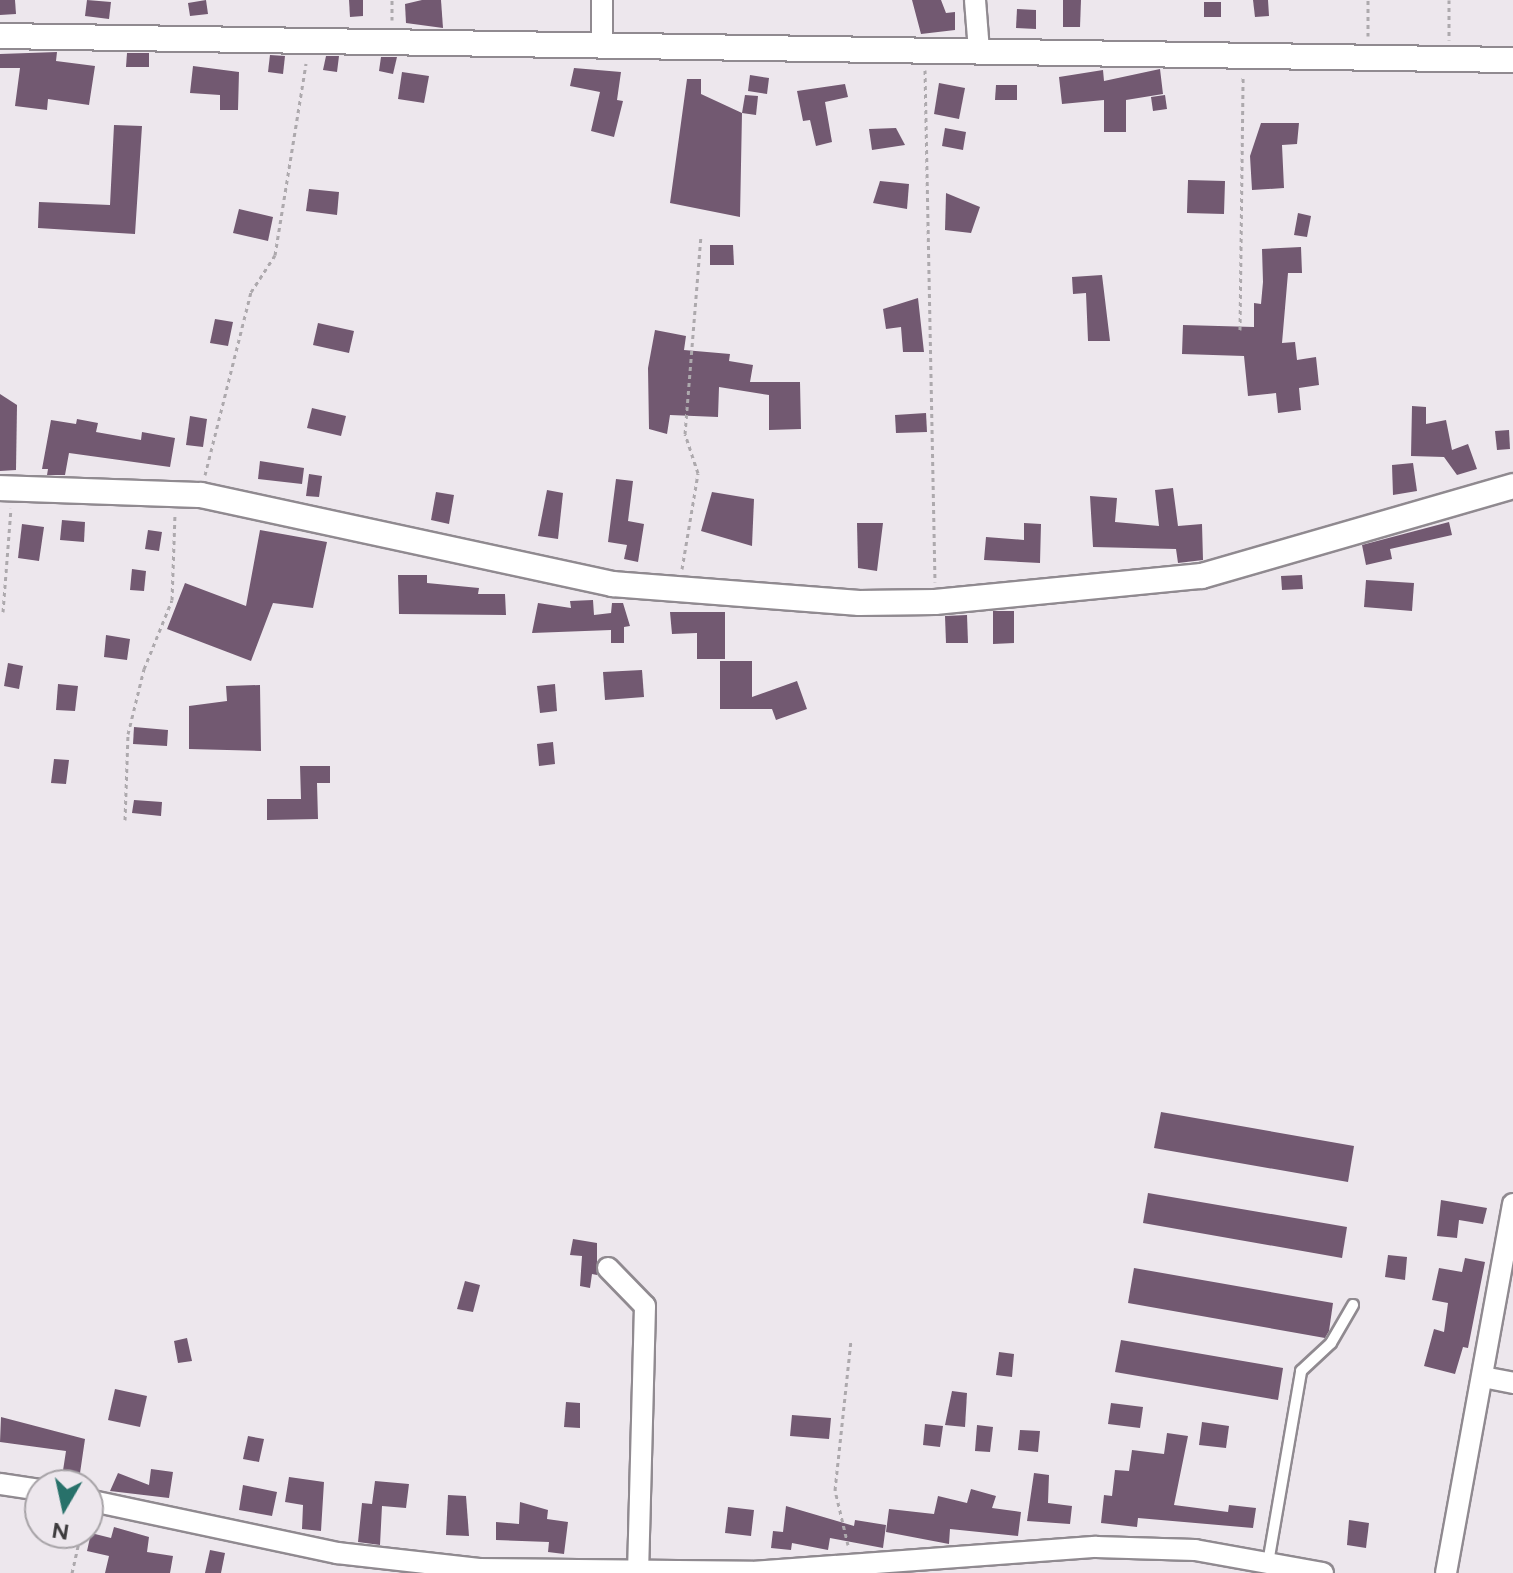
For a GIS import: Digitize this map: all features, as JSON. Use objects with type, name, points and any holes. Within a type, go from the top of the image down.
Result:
[{"type":"street","points":[[602,0],[602,48]]},
{"type":"street","points":[[975,0],[979,51]]},
{"type":"street","points":[[0,36],[310,37],[602,48],[1513,60]]},
{"type":"street","points":[[6,488],[189,494],[612,584],[859,603],[935,602],[1202,576],[1513,486]]},
{"type":"street","points":[[1446,1573],[1513,1204]]},
{"type":"street","points":[[608,1268],[645,1306],[638,1571]]},
{"type":"street","points":[[1483,1377],[1513,1383]]},
{"type":"street","points":[[0,1484],[24,1488]]},
{"type":"street","points":[[104,1503],[337,1553],[479,1569],[752,1572],[1096,1547],[1195,1550],[1323,1573]]},
{"type":"lane","points":[[1268,1563],[1301,1371],[1331,1343],[1353,1305]]},
{"type":"path","points":[[1368,0],[1368,60]]},
{"type":"path","points":[[1449,0],[1449,60]]},
{"type":"path","points":[[125,820],[128,734],[144,669],[172,600],[189,494],[251,292],[275,255],[310,37]]},
{"type":"path","points":[[925,51],[935,602]]},
{"type":"path","points":[[1240,330],[1243,56]]},
{"type":"path","points":[[679,589],[698,473],[685,434],[701,237]]},
{"type":"path","points":[[3,612],[6,488]]},
{"type":"path","points":[[851,1341],[835,1490],[853,1564]]},
{"type":"path","points":[[72,1573],[77,1549]]},
{"type":"building","points":[[0,0],[15,0],[16,14],[0,15]]},
{"type":"building","points":[[87,0],[111,2],[109,19],[85,16]]},
{"type":"building","points":[[206,0],[208,14],[190,16],[188,3]]},
{"type":"building","points":[[349,0],[363,0],[363,16],[350,17]]},
{"type":"building","points":[[441,0],[443,28],[406,23],[405,4]]},
{"type":"building","points":[[912,0],[941,0],[946,13],[955,12],[955,30],[921,34]]},
{"type":"building","points":[[1063,0],[1081,0],[1080,27],[1063,27]]},
{"type":"building","points":[[1253,0],[1268,0],[1269,16],[1255,17]]},
{"type":"building","points":[[1204,2],[1221,2],[1221,17],[1204,17]]},
{"type":"building","points":[[1017,9],[1036,10],[1036,29],[1016,28]]},
{"type":"building","points":[[57,52],[56,61],[95,66],[89,105],[48,99],[47,110],[15,106],[20,68],[0,68],[0,54]]},
{"type":"building","points":[[127,53],[149,53],[149,67],[126,67]]},
{"type":"building","points":[[270,55],[285,56],[283,74],[268,72]]},
{"type":"building","points":[[326,56],[339,56],[337,72],[323,70]]},
{"type":"building","points":[[381,57],[397,57],[393,74],[379,71]]},
{"type":"building","points":[[193,66],[239,72],[238,110],[220,110],[220,95],[190,93]]},
{"type":"building","points":[[574,68],[621,72],[617,100],[623,101],[614,137],[591,131],[600,92],[570,86]]},
{"type":"building","points":[[1160,69],[1163,94],[1126,100],[1126,132],[1104,132],[1104,100],[1062,104],[1059,77],[1103,70],[1104,81]]},
{"type":"building","points":[[402,72],[429,76],[424,103],[398,99]]},
{"type":"building","points":[[750,75],[769,78],[767,94],[748,91]]},
{"type":"building","points":[[687,79],[701,79],[701,94],[742,113],[740,217],[670,203]]},
{"type":"building","points":[[939,83],[965,88],[959,119],[934,114]]},
{"type":"building","points":[[845,84],[848,97],[825,102],[832,142],[816,146],[810,120],[803,121],[797,91]]},
{"type":"building","points":[[996,85],[1017,85],[1017,100],[995,100]]},
{"type":"building","points":[[745,95],[758,96],[756,115],[742,113]]},
{"type":"building","points":[[1165,95],[1167,109],[1153,111],[1151,97]]},
{"type":"building","points":[[1261,123],[1299,123],[1297,144],[1282,145],[1284,188],[1252,190],[1250,156]]},
{"type":"building","points":[[114,125],[142,126],[135,234],[38,228],[39,202],[110,205]]},
{"type":"building","points":[[896,128],[905,145],[872,150],[869,129]]},
{"type":"building","points":[[945,128],[966,132],[963,150],[942,146]]},
{"type":"building","points":[[1188,180],[1225,181],[1224,214],[1187,213]]},
{"type":"building","points":[[880,181],[909,184],[907,209],[873,203]]},
{"type":"building","points":[[309,189],[339,192],[337,215],[306,211]]},
{"type":"building","points":[[946,193],[980,207],[971,233],[945,230]]},
{"type":"building","points":[[239,209],[273,217],[268,241],[233,233]]},
{"type":"building","points":[[1298,213],[1311,216],[1307,237],[1294,235]]},
{"type":"building","points":[[710,245],[733,245],[734,265],[710,265]]},
{"type":"building","points":[[1301,247],[1302,273],[1288,273],[1282,343],[1295,342],[1297,360],[1316,357],[1319,385],[1299,388],[1301,410],[1278,413],[1276,393],[1248,396],[1244,356],[1182,354],[1183,325],[1254,327],[1254,303],[1261,304],[1262,249]]},
{"type":"building","points":[[1102,275],[1110,341],[1088,341],[1086,293],[1073,294],[1072,277]]},
{"type":"building","points":[[918,298],[924,352],[903,352],[901,327],[886,329],[883,309]]},
{"type":"building","points":[[215,319],[233,322],[228,346],[210,343]]},
{"type":"building","points":[[318,323],[354,331],[349,353],[313,345]]},
{"type":"building","points":[[655,330],[686,336],[684,350],[730,354],[729,361],[753,365],[750,382],[800,382],[801,429],[769,430],[769,395],[719,387],[718,417],[670,415],[667,434],[649,429],[648,368]]},
{"type":"building","points":[[0,394],[17,405],[16,470],[0,471]]},
{"type":"building","points":[[1412,406],[1426,407],[1426,424],[1446,420],[1452,450],[1468,444],[1477,469],[1457,475],[1444,457],[1411,456]]},
{"type":"building","points":[[312,408],[346,416],[341,436],[307,428]]},
{"type":"building","points":[[926,413],[927,432],[896,433],[895,415]]},
{"type":"building","points":[[190,416],[207,419],[203,447],[186,445]]},
{"type":"building","points":[[77,419],[98,423],[96,432],[141,440],[142,432],[175,438],[170,467],[69,453],[65,475],[47,475],[48,469],[42,469],[51,420],[76,424]]},
{"type":"building","points":[[1509,430],[1510,449],[1497,450],[1495,431]]},
{"type":"building","points":[[260,461],[304,468],[302,484],[258,479]]},
{"type":"building","points":[[1413,463],[1417,491],[1393,495],[1392,465]]},
{"type":"building","points":[[309,474],[322,476],[319,497],[306,496]]},
{"type":"building","points":[[616,479],[633,481],[628,521],[644,524],[638,562],[624,559],[627,545],[608,542]]},
{"type":"building","points":[[1173,488],[1178,526],[1202,524],[1203,560],[1178,563],[1176,549],[1093,547],[1090,496],[1117,498],[1115,522],[1159,526],[1155,490]]},
{"type":"building","points":[[547,490],[563,493],[558,539],[538,536]]},
{"type":"building","points":[[436,492],[454,495],[449,524],[431,520]]},
{"type":"building","points":[[712,492],[754,499],[752,546],[701,531]]},
{"type":"building","points":[[62,520],[85,522],[84,542],[60,540]]},
{"type":"building","points":[[1449,522],[1452,535],[1390,549],[1392,559],[1366,565],[1362,545]]},
{"type":"building","points":[[857,523],[883,523],[877,571],[858,568]]},
{"type":"building","points":[[1024,523],[1041,524],[1040,563],[984,560],[986,537],[1024,540]]},
{"type":"building","points":[[22,524],[44,527],[39,561],[18,558]]},
{"type":"building","points":[[148,530],[162,532],[159,551],[145,549]]},
{"type":"building","points":[[260,530],[327,542],[313,608],[273,603],[251,661],[167,629],[185,583],[246,606]]},
{"type":"building","points":[[132,569],[146,571],[144,591],[130,590]]},
{"type":"building","points":[[398,575],[427,575],[427,583],[479,588],[478,594],[505,594],[506,615],[399,614]]},
{"type":"building","points":[[1302,575],[1303,589],[1282,590],[1281,576]]},
{"type":"building","points":[[1366,580],[1414,583],[1412,611],[1364,607]]},
{"type":"building","points":[[593,600],[594,615],[611,613],[612,603],[623,603],[630,626],[624,627],[624,643],[611,643],[611,630],[532,633],[538,603],[571,608],[570,601]]},
{"type":"building","points":[[993,611],[1014,611],[1014,643],[993,644]]},
{"type":"building","points":[[670,612],[725,612],[725,659],[697,659],[697,633],[672,634]]},
{"type":"building","points":[[967,615],[968,643],[946,643],[945,616]]},
{"type":"building","points":[[106,635],[130,639],[127,660],[104,657]]},
{"type":"building","points":[[720,661],[752,661],[752,697],[797,681],[807,709],[776,720],[772,709],[720,709]]},
{"type":"building","points":[[8,663],[23,666],[19,689],[4,686]]},
{"type":"building","points":[[642,670],[644,697],[605,700],[603,672]]},
{"type":"building","points":[[58,684],[78,686],[75,711],[56,710]]},
{"type":"building","points":[[555,684],[557,711],[540,713],[537,686]]},
{"type":"building","points":[[260,685],[261,751],[189,749],[189,706],[227,701],[226,686]]},
{"type":"building","points":[[134,727],[168,730],[167,746],[133,744]]},
{"type":"building","points":[[553,742],[555,764],[539,766],[537,744]]},
{"type":"building","points":[[54,759],[69,760],[66,784],[51,783]]},
{"type":"building","points":[[300,766],[330,766],[330,783],[317,783],[318,819],[267,820],[267,799],[301,799]]},
{"type":"building","points":[[134,800],[162,802],[161,816],[132,813]]},
{"type":"building","points":[[1161,1112],[1354,1146],[1348,1182],[1154,1148]]},
{"type":"building","points":[[1148,1193],[1347,1227],[1342,1258],[1143,1223]]},
{"type":"building","points":[[1441,1200],[1487,1208],[1483,1224],[1459,1220],[1457,1238],[1437,1236]]},
{"type":"building","points":[[573,1239],[597,1243],[597,1275],[592,1274],[590,1288],[580,1286],[582,1256],[570,1255]]},
{"type":"building","points":[[1388,1255],[1407,1257],[1405,1280],[1385,1277]]},
{"type":"building","points":[[1465,1258],[1485,1262],[1468,1348],[1463,1347],[1455,1374],[1424,1366],[1434,1329],[1444,1332],[1448,1303],[1432,1300],[1439,1268],[1462,1272]]},
{"type":"building","points":[[1134,1268],[1333,1303],[1329,1331],[1325,1338],[1128,1303]]},
{"type":"building","points":[[465,1281],[480,1285],[473,1312],[457,1309]]},
{"type":"building","points":[[187,1338],[192,1361],[178,1363],[174,1341]]},
{"type":"building","points":[[1121,1340],[1283,1368],[1278,1400],[1115,1372]]},
{"type":"building","points":[[999,1352],[1014,1354],[1012,1377],[996,1375]]},
{"type":"building","points":[[115,1389],[147,1396],[140,1427],[108,1420]]},
{"type":"building","points":[[952,1391],[967,1393],[965,1427],[945,1425]]},
{"type":"building","points":[[566,1402],[580,1403],[580,1428],[564,1427]]},
{"type":"building","points":[[1111,1403],[1143,1407],[1140,1428],[1108,1424]]},
{"type":"building","points":[[792,1415],[831,1418],[829,1439],[790,1436]]},
{"type":"building","points":[[1,1417],[85,1439],[81,1469],[63,1469],[66,1451],[0,1442]]},
{"type":"building","points":[[1202,1422],[1229,1426],[1226,1448],[1199,1445]]},
{"type":"building","points":[[925,1424],[943,1426],[940,1447],[923,1445]]},
{"type":"building","points":[[977,1425],[993,1427],[990,1452],[975,1451]]},
{"type":"building","points":[[1020,1430],[1040,1431],[1038,1452],[1018,1450]]},
{"type":"building","points":[[1167,1433],[1188,1436],[1174,1505],[1228,1512],[1229,1505],[1256,1508],[1253,1528],[1138,1518],[1137,1527],[1101,1523],[1104,1495],[1112,1496],[1115,1470],[1129,1471],[1132,1450],[1164,1454]]},
{"type":"building","points":[[248,1436],[264,1439],[259,1462],[243,1459]]},
{"type":"building","points":[[151,1469],[173,1472],[169,1498],[110,1491],[118,1473],[149,1485]]},
{"type":"building","points":[[1034,1473],[1049,1475],[1048,1503],[1072,1506],[1070,1524],[1027,1521]]},
{"type":"building","points":[[289,1477],[324,1482],[321,1531],[302,1529],[303,1505],[285,1502]]},
{"type":"building","points":[[375,1481],[409,1484],[406,1508],[382,1506],[380,1545],[358,1542],[362,1503],[372,1504]]},
{"type":"building","points":[[243,1485],[277,1492],[272,1516],[239,1510]]},
{"type":"building","points":[[971,1489],[996,1496],[992,1508],[1021,1512],[1018,1536],[950,1529],[949,1544],[886,1532],[889,1509],[934,1514],[938,1496],[967,1503]]},
{"type":"building","points":[[448,1495],[466,1496],[469,1536],[446,1535]]},
{"type":"building","points":[[520,1502],[548,1510],[547,1519],[568,1522],[564,1554],[548,1552],[549,1542],[496,1540],[496,1522],[519,1524]]},
{"type":"building","points":[[786,1506],[854,1526],[855,1520],[886,1525],[883,1548],[830,1538],[828,1550],[792,1543],[791,1550],[771,1548],[773,1531],[783,1532]]},
{"type":"building","points":[[728,1507],[754,1510],[751,1536],[725,1533]]},
{"type":"building","points":[[1349,1520],[1369,1523],[1366,1548],[1347,1545]]},
{"type":"building","points":[[114,1527],[149,1537],[147,1552],[173,1556],[170,1573],[105,1573],[109,1556],[87,1551],[104,1549],[104,1536],[111,1538]]},
{"type":"building","points":[[210,1550],[225,1553],[221,1573],[205,1573]]}]
